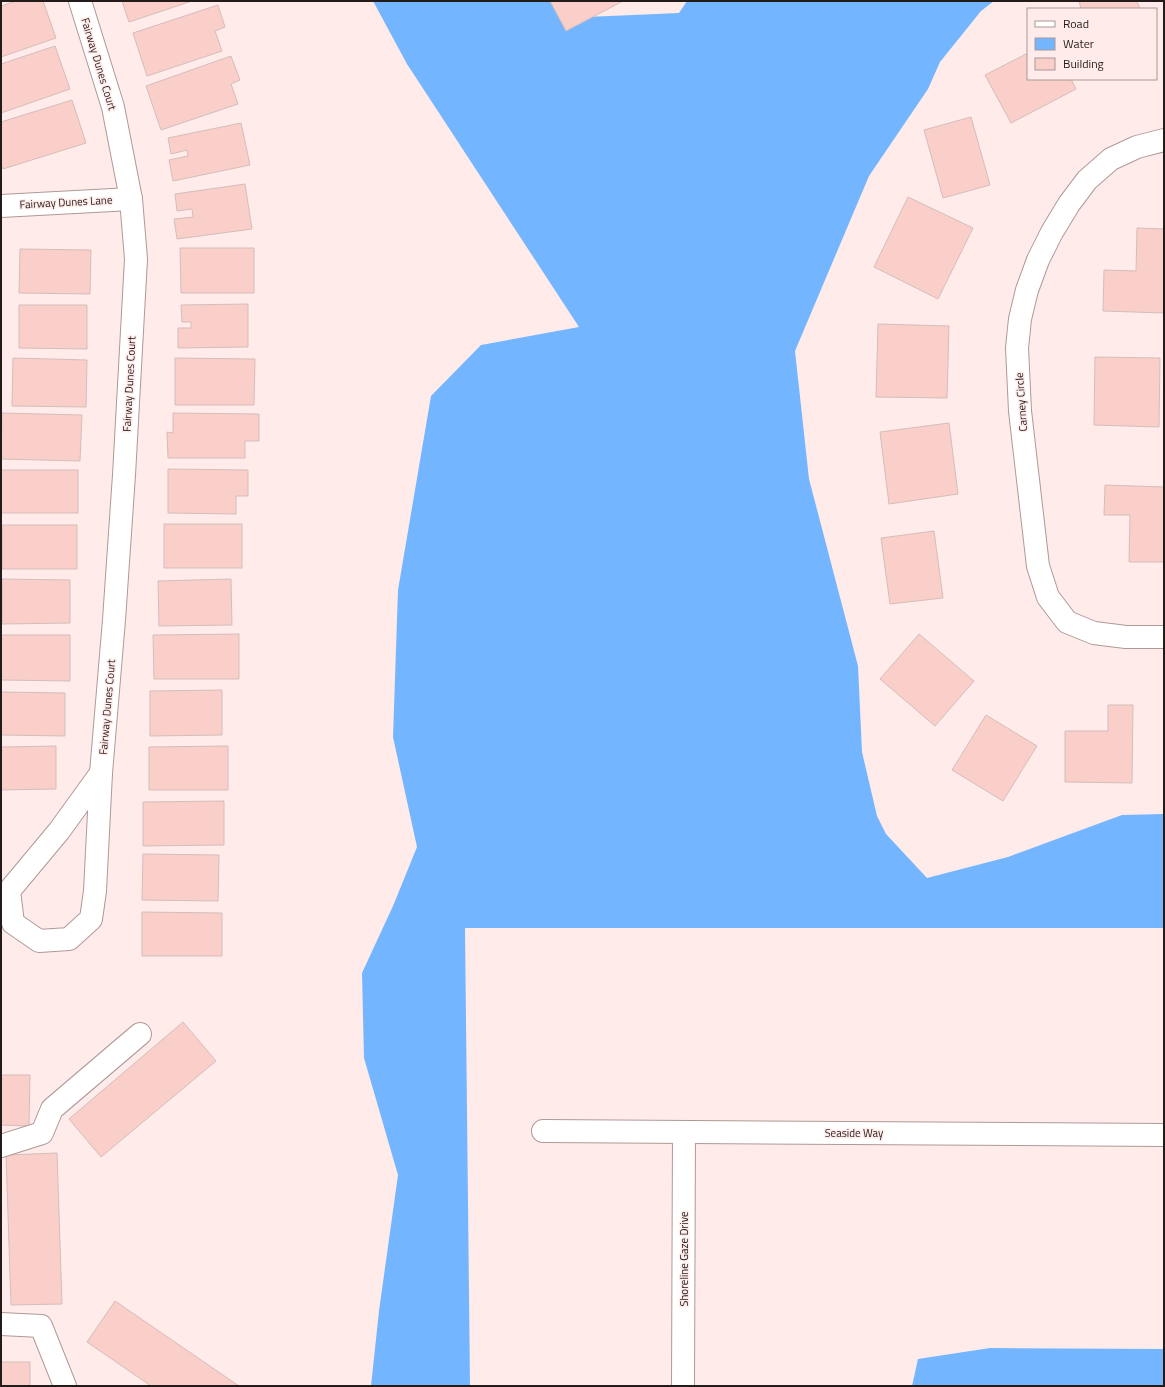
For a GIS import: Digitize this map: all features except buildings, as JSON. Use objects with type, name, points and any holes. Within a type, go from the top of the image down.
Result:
[{"type":"street","name":"Fairway Dunes Court","points":[[80,1],[113,107],[131,199],[135,267],[124,475],[101,773],[95,891],[91,919],[69,939],[39,942],[13,923],[8,890],[59,831],[101,773]]},
{"type":"street","name":"Carney Circle","points":[[1164,140],[1137,146],[1112,159],[1087,180],[1069,204],[1052,232],[1038,260],[1027,290],[1020,319],[1017,348],[1020,411],[1038,558],[1048,597],[1067,622],[1094,633],[1126,637],[1164,637]]},
{"type":"street","name":"Fairway Dunes Lane","points":[[1,206],[131,199]]},
{"type":"street","points":[[1,1146],[42,1133],[52,1109],[140,1034]]},
{"type":"street","name":"Seaside Way","points":[[543,1131],[1164,1134]]},
{"type":"street","name":"Shoreline Gaze Drive","points":[[683,1386],[684,1132]]},
{"type":"street","points":[[1,1324],[41,1326],[65,1386]]},
{"type":"water","points":[[373,1],[554,1],[563,18],[679,13],[687,1],[994,1],[981,11],[940,62],[928,89],[869,176],[795,351],[809,479],[858,666],[862,752],[877,816],[886,834],[927,878],[1008,857],[1122,815],[1164,814],[1164,928],[465,928],[470,1386],[371,1386],[379,1311],[398,1175],[364,1058],[362,973],[393,906],[417,847],[393,737],[398,590],[431,396],[481,345],[579,327],[407,64]]},
{"type":"water","points":[[990,1348],[1164,1349],[1164,1386],[912,1386],[918,1359]]}]
